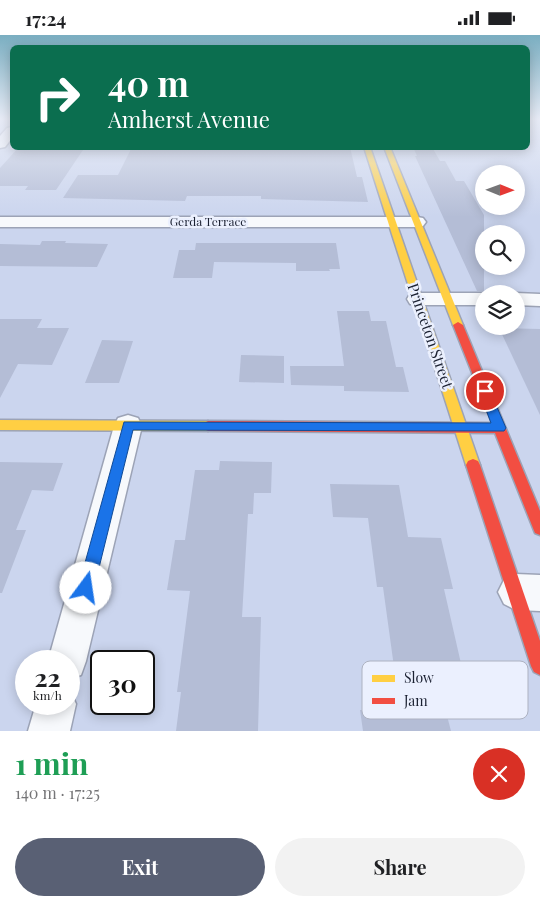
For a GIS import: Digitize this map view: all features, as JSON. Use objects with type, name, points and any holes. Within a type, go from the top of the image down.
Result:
[{"type":"main road","name":"Princeton Street","points":[[368,151],[461,428],[528,592],[540,666]]},
{"type":"main road","name":"Princeton Street","points":[[389,151],[540,528]]},
{"type":"main road","points":[[0,425],[500,428]]},
{"type":"street","name":"Gerda Terrace","points":[[0,222],[417,222]]},
{"type":"street","points":[[417,299],[475,299]]},
{"type":"street","points":[[525,299],[540,299]]},
{"type":"street","points":[[70,650],[128,425]]},
{"type":"street","points":[[49,731],[53,715]]},
{"type":"building","points":[[15,151],[82,151],[56,190],[25,190],[28,186],[0,186],[0,168]]},
{"type":"building","points":[[130,151],[351,151],[357,177],[362,177],[368,202],[261,199],[261,196],[187,196],[185,201],[63,198],[78,175],[118,175]]},
{"type":"building","points":[[415,151],[435,151],[440,161],[445,161],[456,181],[464,181],[475,200],[475,215],[484,215],[484,225],[475,225],[475,275],[484,275],[484,285],[475,285],[475,287],[415,156],[417,156]]},
{"type":"building","points":[[42,241],[108,244],[97,267],[0,266],[0,244],[40,245]]},
{"type":"building","points":[[196,243],[336,243],[340,269],[329,269],[330,271],[296,271],[296,263],[214,262],[212,278],[173,278],[179,250],[195,250]]},
{"type":"building","points":[[337,311],[369,311],[371,321],[386,321],[396,367],[403,367],[409,392],[344,391],[344,386],[291,385],[290,366],[344,366]]},
{"type":"building","points":[[0,319],[42,319],[37,328],[69,328],[52,365],[18,364],[0,398]]},
{"type":"building","points":[[525,329],[540,329],[540,415],[502,335],[525,335]]},
{"type":"building","points":[[102,340],[133,341],[119,383],[85,383]]},
{"type":"building","points":[[241,355],[284,356],[284,383],[239,382]]},
{"type":"building","points":[[220,461],[272,462],[271,493],[254,493],[253,514],[248,514],[242,617],[261,617],[258,731],[176,731],[181,692],[177,692],[190,591],[167,590],[175,540],[185,540],[195,470],[219,470]]},
{"type":"building","points":[[0,462],[63,463],[53,491],[32,490],[16,530],[26,530],[2,593],[0,593]]},
{"type":"building","points":[[330,484],[399,485],[408,537],[441,538],[453,589],[444,589],[460,661],[393,661],[383,587],[377,587],[368,518],[333,517]]},
{"type":"building","points":[[360,710],[362,710],[362,719],[448,719],[451,731],[363,731]]},
{"type":"traffic: slow","points":[[368,151],[473,465]]},
{"type":"traffic: slow","points":[[389,151],[458,325]]},
{"type":"traffic: slow","points":[[0,425],[208,426]]},
{"type":"traffic: jam","points":[[458,325],[540,528]]},
{"type":"traffic: jam","points":[[208,426],[499,428]]},
{"type":"traffic: jam","points":[[473,465],[540,666]]},
{"type":"route","points":[[86,588],[128,425],[500,428],[485,391]]}]
